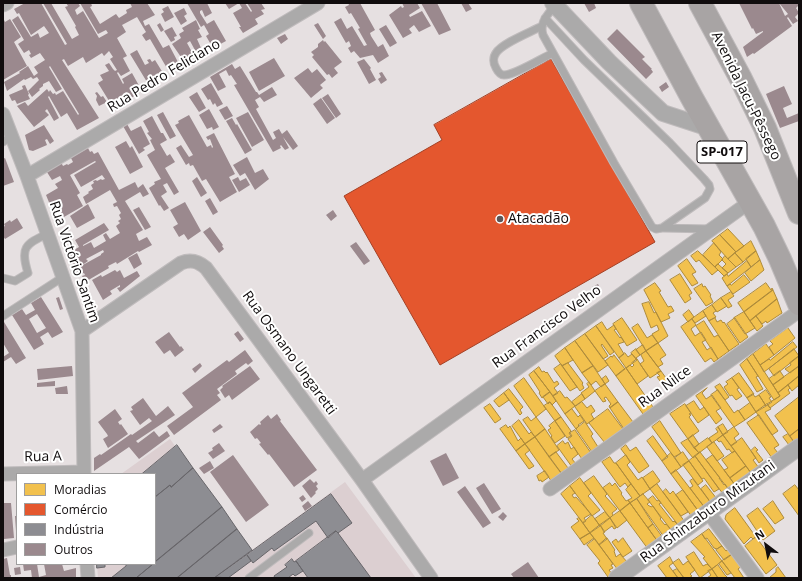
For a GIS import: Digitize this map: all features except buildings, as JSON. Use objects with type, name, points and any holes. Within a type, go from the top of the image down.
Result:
[{"type":"highway","name":"SP-017","points":[[641,3],[692,98],[751,201],[780,258],[799,304]]},
{"type":"highway","points":[[689,3],[741,79]]},
{"type":"highway","name":"Avenida Jacu-Pêssego","points":[[700,3],[741,79],[764,128],[799,213]]},
{"type":"street","points":[[3,5],[7,3]]},
{"type":"street","points":[[554,4],[609,62],[663,113],[709,128]]},
{"type":"street","name":"Rua Pedro Feliciano","points":[[27,176],[310,5]]},
{"type":"street","points":[[663,113],[675,110],[692,98]]},
{"type":"street","name":"Rua Victório Santim","points":[[3,114],[7,139],[27,176],[82,331],[84,473]]},
{"type":"street","name":"Rua Francisco Velho","points":[[362,480],[751,201]]},
{"type":"street","name":"Rua Osmano Ungaretti","points":[[82,331],[181,264],[188,261],[201,263],[362,480],[431,578]]},
{"type":"street","name":"Rua Nilce","points":[[550,489],[799,311]]},
{"type":"street","name":"Rua Shinzaburo Mizutani","points":[[617,578],[799,447]]},
{"type":"street","name":"Rua A","points":[[3,474],[16,474]]},
{"type":"street","points":[[708,512],[757,578]]},
{"type":"street","points":[[3,550],[16,547]]},
{"type":"street","points":[[87,565],[88,578]]},
{"type":"lane","points":[[545,18],[584,60],[670,144],[709,185],[709,192],[705,198],[662,228],[656,230],[652,228],[543,35],[542,26],[545,18],[554,4]]},
{"type":"lane","points":[[542,26],[504,46],[496,52],[494,64],[498,72],[507,75],[553,53]]},
{"type":"lane","points":[[662,228],[712,229]]},
{"type":"lane","points":[[3,278],[15,281],[28,273],[24,258],[24,250],[34,239],[47,234]]},
{"type":"lane","points":[[3,316],[63,277]]},
{"type":"lane","points":[[249,578],[309,533]]},
{"type":"shaded area","points":[[170,439],[252,550],[345,482],[416,578],[98,578],[97,565],[156,565],[156,473],[122,473]]},
{"type":"place","name":"Atacadão","points":[[500,219]]}]
